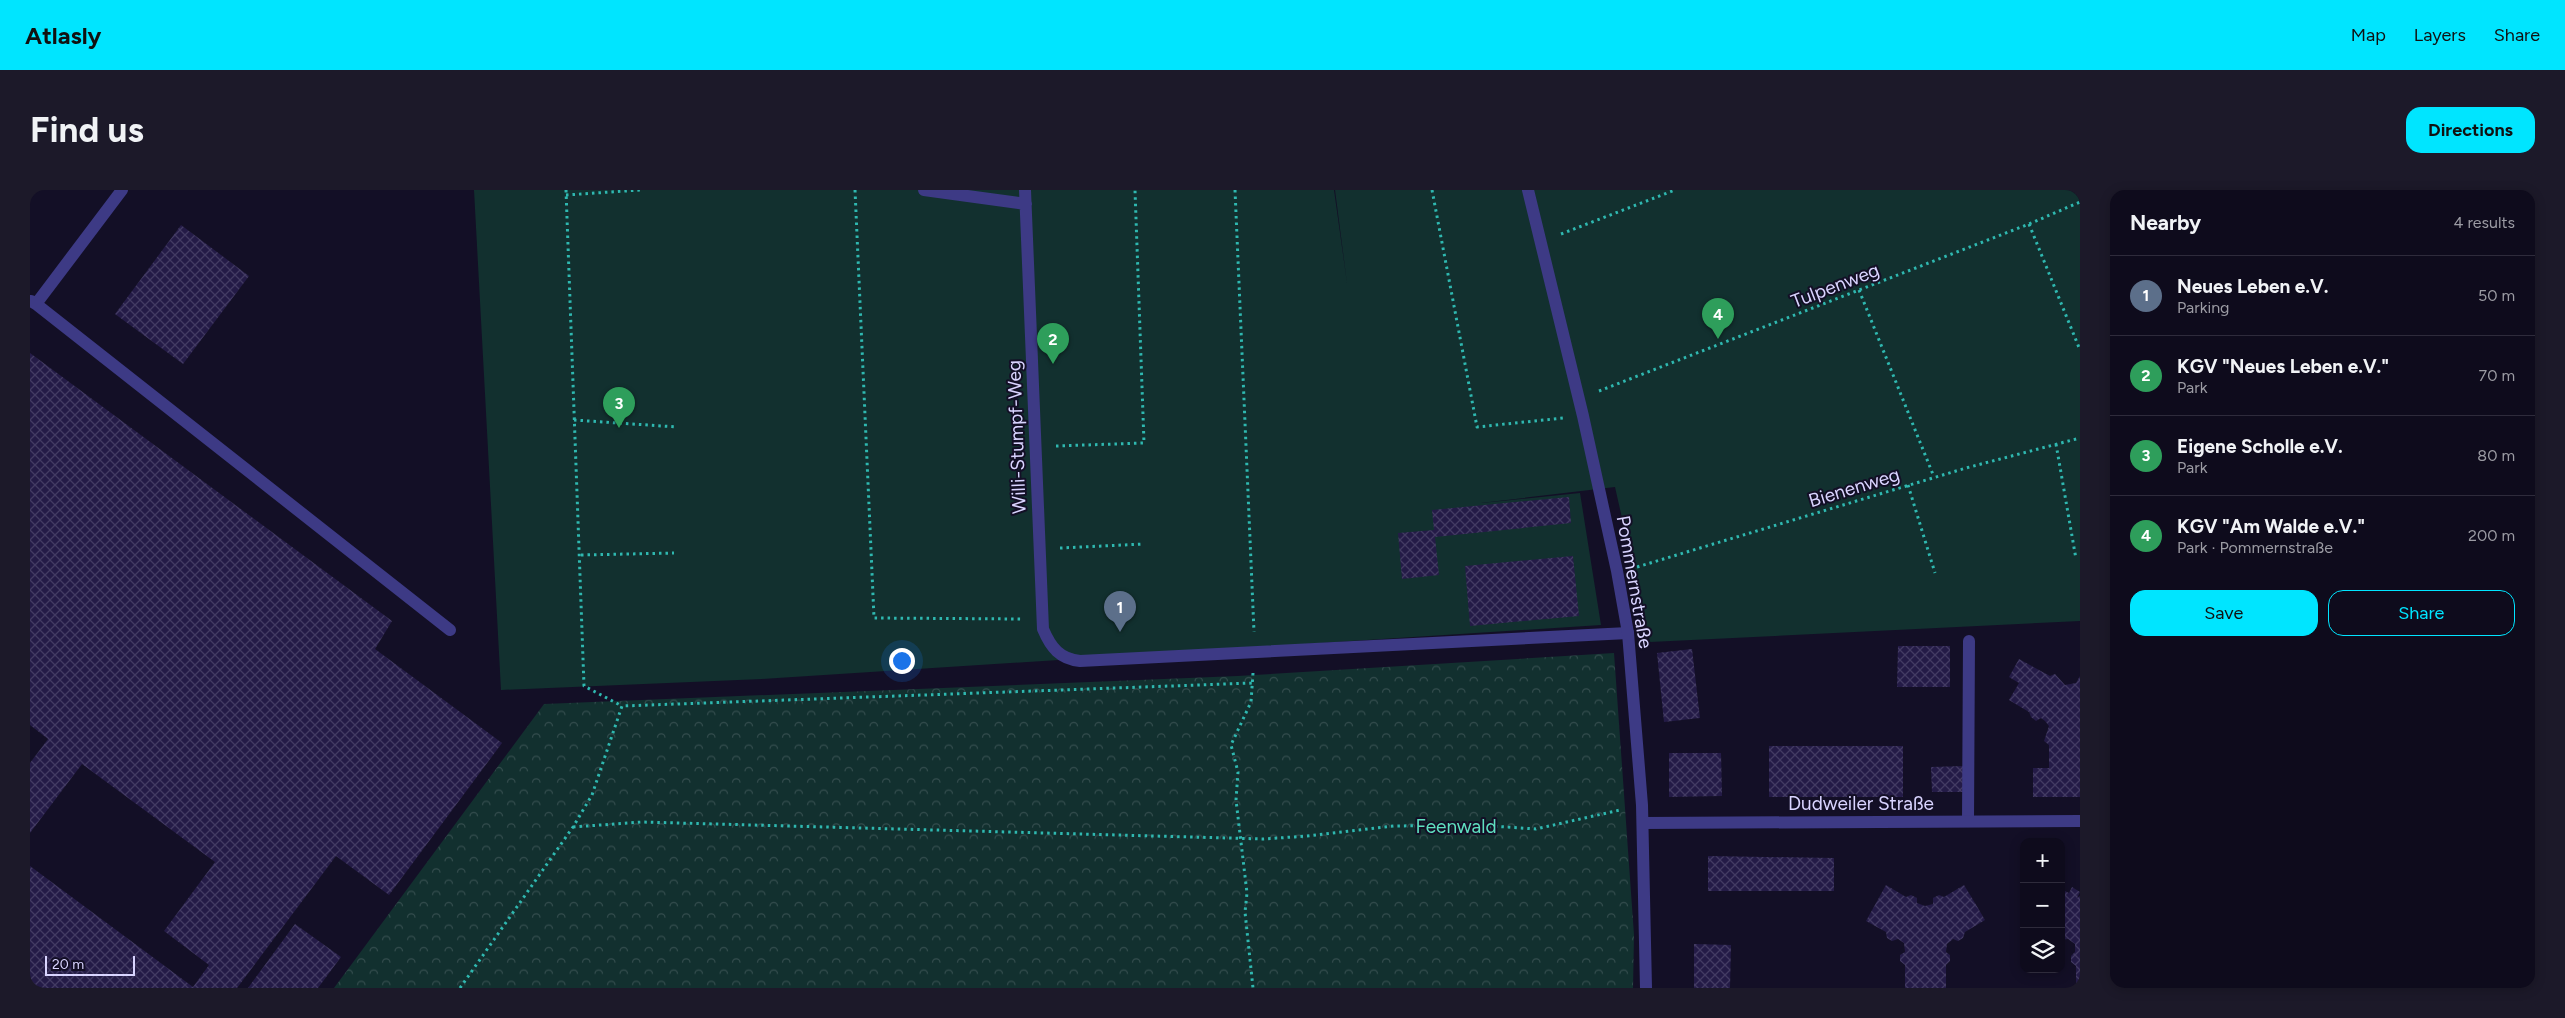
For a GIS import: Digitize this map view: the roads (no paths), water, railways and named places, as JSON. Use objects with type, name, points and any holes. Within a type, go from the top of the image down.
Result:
[{"type":"street","points":[[122,190],[33,302],[450,630]]},
{"type":"street","points":[[924,190],[1026,204]]},
{"type":"street","name":"Willi-Stumpf-Weg","points":[[1025,190],[1043,629],[1050,645],[1066,660],[1254,654],[1628,633]]},
{"type":"street","name":"Pommernstraße","points":[[1528,190],[1583,416],[1617,571],[1628,633],[1643,823],[1646,988]]},
{"type":"street","points":[[1968,821],[1969,641]]},
{"type":"street","name":"Dudweiler Straße","points":[[1643,823],[2080,822]]},
{"type":"place","name":"KGV \"Am Walde e.V.\"","points":[[1718,339]]},
{"type":"place","name":"KGV \"Neues Leben e.V.\"","points":[[1053,364]]},
{"type":"place","name":"Eigene Scholle e.V.","points":[[619,428]]},
{"type":"place","name":"Neues Leben e.V.","points":[[1120,632]]},
{"type":"park label","name":"Feenwald","points":[[1456,826]]}]
